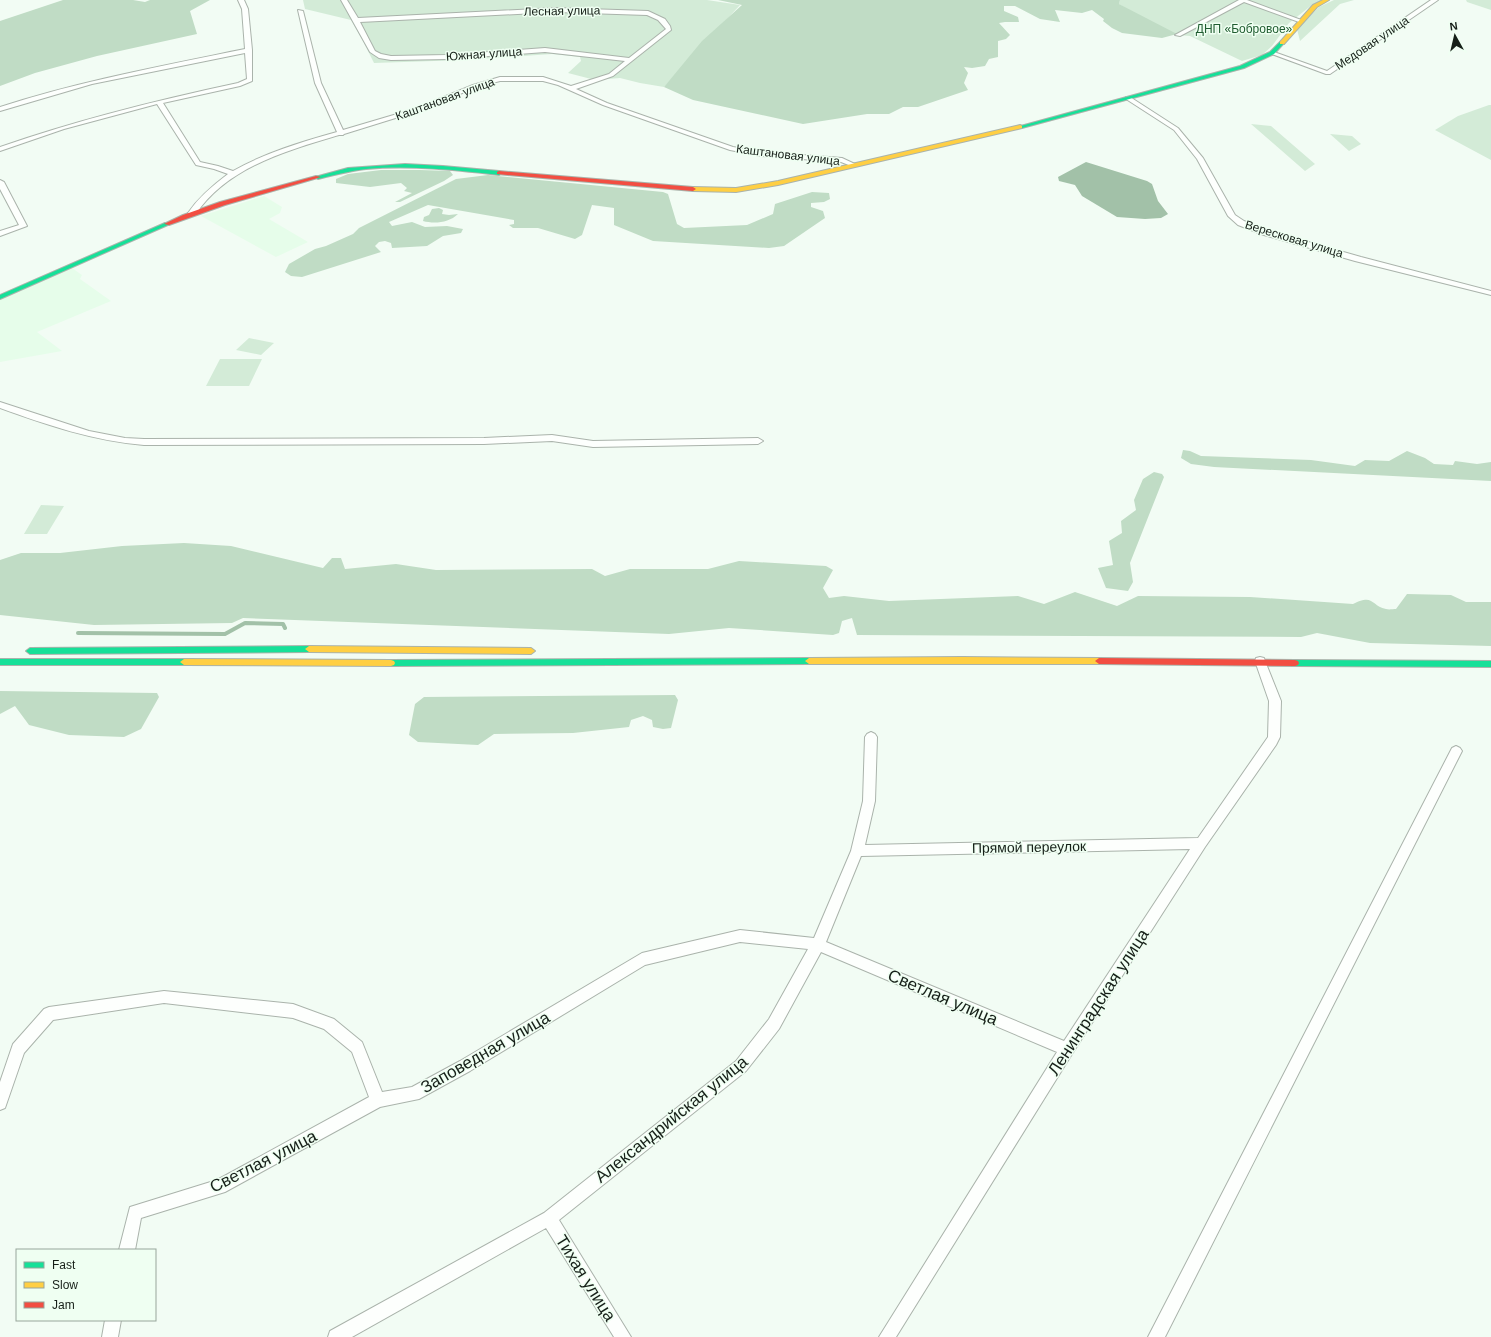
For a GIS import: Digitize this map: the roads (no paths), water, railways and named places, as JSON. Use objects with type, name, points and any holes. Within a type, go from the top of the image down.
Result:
[{"type":"main road","points":[[0,297],[192,213],[318,177],[348,170],[394,166],[438,166],[573,180],[664,187],[736,190],[854,165],[1031,125],[1242,67],[1272,53],[1315,6],[1327,0]]},
{"type":"main road","points":[[24,651],[288,649],[540,652]]},
{"type":"main road","points":[[587,653],[918,660],[1491,664]]},
{"type":"main road","points":[[0,662],[649,663],[918,660]]},
{"type":"street","points":[[0,150],[62,128],[159,102],[240,84],[250,80],[245,9],[241,0]]},
{"type":"street","points":[[344,0],[356,20]]},
{"type":"street","points":[[1178,35],[1243,0],[1301,21]]},
{"type":"street","name":"Медовая улица","points":[[1272,53],[1328,73],[1435,0]]},
{"type":"street","name":"Лесная улица","points":[[356,20],[556,10],[648,13],[659,17],[666,23],[669,28],[631,60],[611,74],[572,88]]},
{"type":"street","points":[[300,11],[318,83],[341,134]]},
{"type":"street","name":"Южная улица","points":[[356,20],[373,52],[379,56],[391,58],[545,50],[631,60]]},
{"type":"street","points":[[0,109],[57,92],[129,74],[249,50]]},
{"type":"street","name":"Каштановая улица","points":[[192,213],[210,190],[254,162],[293,147],[341,134],[416,110],[475,86],[500,79],[543,78],[572,88],[604,104],[732,149],[761,154],[842,160],[854,165]]},
{"type":"street","name":"Вересковая улица","points":[[1128,98],[1176,129],[1200,158],[1232,216],[1241,223],[1267,233],[1358,259],[1491,293]]},
{"type":"street","points":[[159,102],[198,164],[216,167],[233,174]]},
{"type":"street","points":[[0,182],[2,191],[22,226],[0,234]]},
{"type":"street","points":[[0,405],[102,438],[154,443],[476,441],[552,438],[593,444],[758,441]]},
{"type":"street","name":"Ленинградская улица","points":[[886,1337],[1068,1049],[1201,843],[1272,742],[1274,736],[1275,701],[1260,662]]},
{"type":"street","name":"Александрийская улица","points":[[336,1337],[549,1218],[741,1066],[774,1024],[818,945],[857,851],[869,801],[871,737]]},
{"type":"street","points":[[1156,1337],[1456,751]]},
{"type":"street","name":"Прямой переулок","points":[[857,851],[1201,843]]},
{"type":"street","name":"Заповедная улица","points":[[378,1100],[414,1094],[466,1066],[642,959],[740,936],[818,945]]},
{"type":"street","name":"Светлая улица","points":[[818,945],[1068,1049]]},
{"type":"street","points":[[0,1103],[18,1049],[49,1014],[164,998],[293,1011],[329,1024],[357,1047],[378,1100]]},
{"type":"street","name":"Светлая улица","points":[[127,1249],[135,1212],[220,1187],[378,1100]]},
{"type":"street","name":"Тихая улица","points":[[549,1218],[618,1335]]},
{"type":"street","points":[[110,1337],[113,1321]]},
{"type":"waterway","points":[[78,633],[225,634],[245,623],[283,624],[285,628]]},
{"type":"park label","name":"ДНП «Бобровое»","points":[[1244,29]]}]
